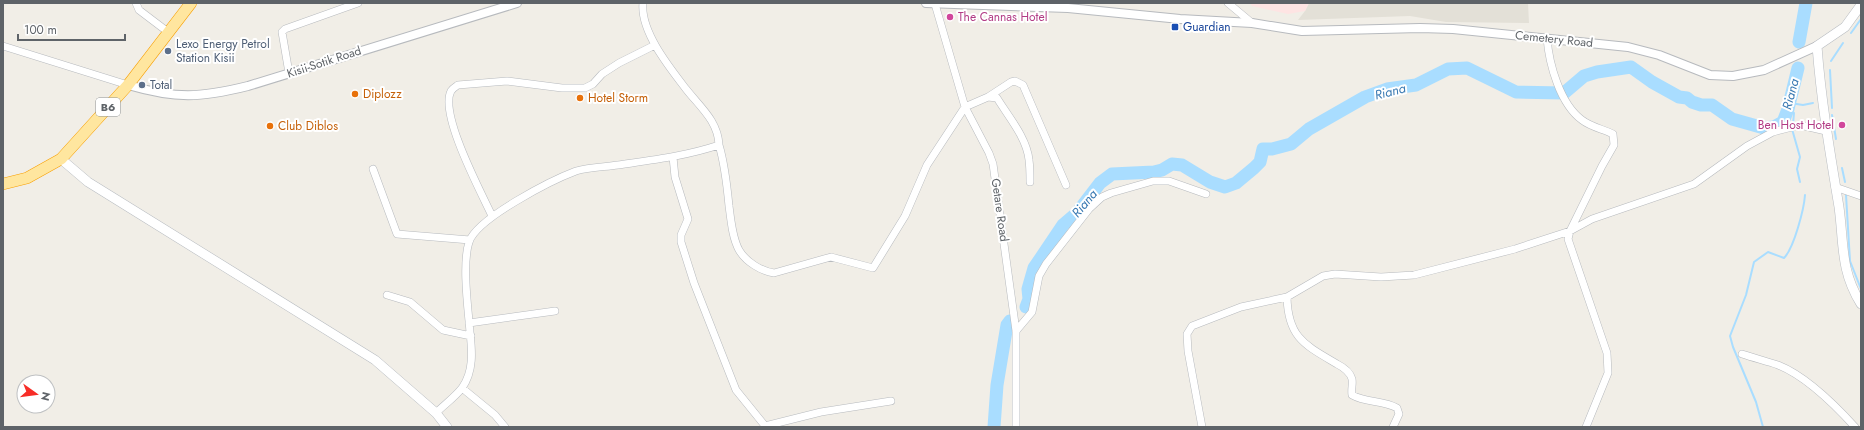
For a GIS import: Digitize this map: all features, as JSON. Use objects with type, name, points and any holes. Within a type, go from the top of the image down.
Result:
[{"type":"highway","name":"B6","points":[[3,184],[27,178],[61,159],[128,84],[191,3]]},
{"type":"main road","name":"Cemetery Road","points":[[1817,46],[1845,27],[1861,5]]},
{"type":"main road","points":[[1817,46],[1826,131],[1846,273],[1861,304]]},
{"type":"main road","points":[[61,159],[88,182],[375,360],[436,413],[447,427]]},
{"type":"street","points":[[136,3],[139,10],[168,32]]},
{"type":"street","points":[[289,73],[282,32],[285,29],[358,3]]},
{"type":"street","name":"Kisii-Sotik Road","points":[[128,84],[168,95],[197,96],[216,94],[248,86],[517,3]]},
{"type":"street","points":[[643,3],[646,25],[655,45],[686,89],[713,122],[719,135],[719,145],[725,169],[735,240],[739,250],[749,262],[767,272],[774,273],[831,257],[871,269],[875,265],[905,216],[927,165],[966,107],[988,97],[1015,81],[1023,85],[1066,185]]},
{"type":"street","name":"Cemetery Road","points":[[926,3],[1068,8],[1180,19],[1252,23],[1302,31],[1420,28],[1547,38],[1628,47],[1660,55],[1710,75],[1733,76],[1764,70],[1817,46]]},
{"type":"street","points":[[1228,3],[1252,23]]},
{"type":"street","name":"Getare Road","points":[[935,4],[966,107],[990,153],[993,164],[1016,331],[1016,427]]},
{"type":"street","points":[[1547,38],[1548,57],[1554,76],[1574,113],[1582,120],[1613,134],[1615,138],[1614,145],[1570,231],[1568,243],[1607,352],[1609,366],[1608,373],[1586,427]]},
{"type":"street","points":[[492,216],[461,150],[455,131],[450,100],[450,92],[453,88],[458,85],[506,81],[562,88],[584,88],[593,84],[602,74],[619,63],[655,45]]},
{"type":"street","points":[[3,46],[128,84]]},
{"type":"street","points":[[988,97],[997,98],[1025,146],[1029,159],[1030,182]]},
{"type":"street","points":[[1202,427],[1188,351],[1188,330],[1192,326],[1241,307],[1287,297],[1323,276],[1334,274],[1381,277],[1414,275],[1515,249],[1570,231],[1592,219],[1694,184],[1747,146],[1773,132],[1800,125],[1826,131]]},
{"type":"street","points":[[436,413],[462,388],[471,364],[472,352],[469,323],[467,251],[470,240],[476,230],[492,216],[576,171],[673,157],[719,145]]},
{"type":"street","points":[[673,157],[676,177],[688,219],[681,242],[694,283],[736,390],[765,427],[821,412],[891,401]]},
{"type":"street","points":[[373,169],[397,234],[470,240]]},
{"type":"street","points":[[1016,331],[1032,312],[1039,276],[1046,264],[1090,209],[1102,197],[1153,181],[1169,181],[1206,194]]},
{"type":"street","points":[[1835,187],[1861,196]]},
{"type":"street","points":[[387,295],[410,302],[443,330],[471,336]]},
{"type":"street","points":[[1287,297],[1289,319],[1294,334],[1301,342],[1346,370],[1352,378],[1352,395],[1358,398],[1383,402],[1397,408],[1399,414],[1393,427]]},
{"type":"street","points":[[469,323],[555,310]]},
{"type":"street","points":[[1742,354],[1779,366],[1802,379],[1828,400],[1854,427]]},
{"type":"street","points":[[462,388],[490,411],[505,427]]},
{"type":"shaded area","points":[[1250,3],[1309,3],[1305,11],[1288,14],[1252,6]]},
{"type":"shaded area","points":[[1309,3],[1528,3],[1529,23],[1446,22],[1410,16],[1298,20]]},
{"type":"waterway","name":"Riana","points":[[1799,42],[1806,3]]},
{"type":"waterway","points":[[1851,33],[1861,19]]},
{"type":"waterway","points":[[1831,61],[1843,43]]},
{"type":"waterway","name":"Riana","points":[[1026,307],[1029,299],[1028,289],[1034,268],[1063,225],[1077,213],[1100,183],[1112,174],[1154,172],[1162,170],[1172,164],[1182,165],[1210,182],[1225,187],[1236,183],[1254,168],[1260,162],[1263,149],[1272,149],[1291,144],[1309,129],[1365,97],[1387,89],[1416,85],[1448,69],[1467,68],[1516,92],[1564,93],[1584,76],[1597,72],[1631,67],[1652,82],[1679,97],[1687,98],[1692,102],[1701,105],[1712,105],[1732,119],[1764,128],[1774,127],[1783,122],[1788,109],[1798,68]]},
{"type":"waterway","points":[[1830,70],[1832,108]]},
{"type":"waterway","points":[[1790,103],[1803,105],[1813,103]]},
{"type":"waterway","points":[[1788,108],[1794,113],[1793,125]]},
{"type":"waterway","points":[[1832,115],[1836,139]]},
{"type":"waterway","points":[[1792,129],[1800,157],[1797,169],[1800,182]]},
{"type":"waterway","points":[[1842,168],[1845,182]]},
{"type":"waterway","points":[[1763,427],[1756,402],[1733,347],[1730,336],[1746,295],[1754,262],[1768,252],[1784,258],[1788,253],[1801,218],[1805,195]]},
{"type":"waterway","points":[[1846,195],[1850,261],[1861,289]]},
{"type":"waterway","name":"Riana","points":[[994,427],[997,385],[1007,325],[1010,321]]},
{"type":"place","name":"The Cannas Hotel","points":[[950,17]]},
{"type":"place","name":"Guardian","points":[[1175,27]]},
{"type":"place","name":"Lexo Energy Petrol Station Kisii","points":[[168,51]]},
{"type":"place","name":"Total","points":[[142,85]]},
{"type":"place","name":"Diplozz","points":[[355,94]]},
{"type":"place","name":"Hotel Storm","points":[[580,98]]},
{"type":"place","name":"Ben Host Hotel","points":[[1842,125]]},
{"type":"place","name":"Club Diblos","points":[[270,126]]}]
